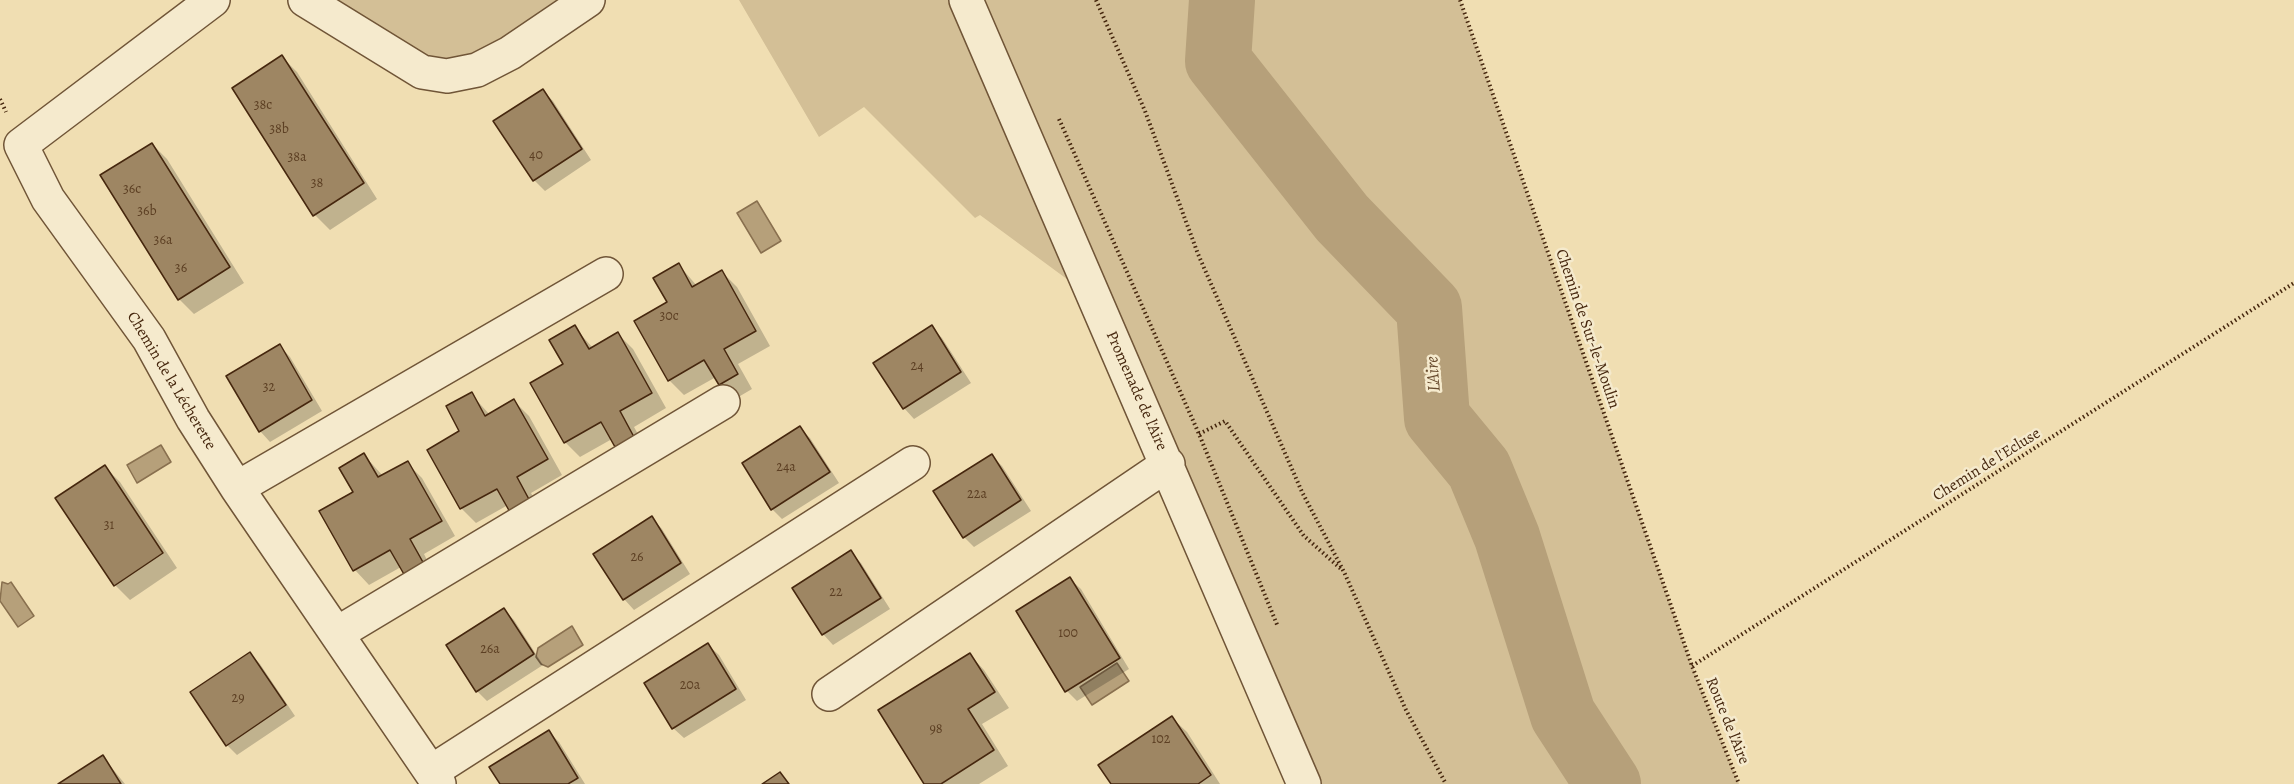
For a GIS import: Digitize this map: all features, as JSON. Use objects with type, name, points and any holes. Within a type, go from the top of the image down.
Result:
[{"type":"street","name":"Chemin de la Lécherette","points":[[213,0],[21,145],[48,200],[149,339],[193,419],[237,488],[435,778]]},
{"type":"street","points":[[305,0],[422,72],[447,76],[486,66],[510,53],[588,0]]},
{"type":"street","name":"Promenade de l'Aire","points":[[966,0],[1304,784]]},
{"type":"street","points":[[237,488],[606,273]]},
{"type":"street","points":[[338,633],[723,402]]},
{"type":"street","points":[[435,778],[913,463]]},
{"type":"street","points":[[829,694],[1168,464]]},
{"type":"path","points":[[1096,0],[1144,111],[1203,265],[1302,492],[1344,572],[1406,710],[1446,784]]},
{"type":"path","name":"Chemin de Sur-le-Moulin","points":[[1460,0],[1692,666]]},
{"type":"path","points":[[1054,108],[1199,434],[1277,622]]},
{"type":"path","name":"Chemin de l'Ecluse","points":[[1692,666],[2294,283]]},
{"type":"path","points":[[1199,434],[1225,421],[1304,536],[1344,572]]},
{"type":"path","name":"Route de l'Aire","points":[[1692,666],[1739,784]]},
{"type":"shaded area","points":[[324,0],[562,0],[479,54],[452,63],[413,54]]},
{"type":"shaded area","points":[[739,0],[951,0],[1075,285],[980,215],[975,218],[864,107],[819,137]]},
{"type":"shaded area","points":[[974,0],[1460,0],[1692,666],[1739,784],[1315,784]]},
{"type":"shaded area","points":[[757,201],[781,241],[761,253],[737,213]]},
{"type":"shaded area","points":[[161,445],[171,462],[137,483],[127,465]]},
{"type":"shaded area","points":[[2,582],[8,584],[11,582],[34,616],[18,627],[0,601]]},
{"type":"shaded area","points":[[572,626],[583,645],[548,667],[541,664],[536,657],[538,648]]},
{"type":"shaded area","points":[[1117,663],[1129,681],[1092,705],[1080,687]]},
{"type":"building","points":[[282,55],[364,183],[313,216],[232,88]]},
{"type":"building","points":[[543,89],[582,149],[533,181],[493,121]]},
{"type":"building","points":[[152,143],[230,267],[178,300],[100,175]]},
{"type":"building","points":[[679,263],[692,287],[722,270],[756,331],[724,349],[738,374],[719,385],[704,360],[668,381],[634,321],[667,302],[653,278]]},
{"type":"building","points":[[575,325],[589,349],[618,332],[652,393],[620,411],[634,437],[615,447],[601,422],[564,443],[530,383],[563,364],[549,340]]},
{"type":"building","points":[[932,325],[961,372],[903,409],[873,363]]},
{"type":"building","points":[[280,344],[312,400],[259,432],[226,376]]},
{"type":"building","points":[[472,392],[485,416],[514,399],[548,459],[517,477],[531,503],[511,514],[497,489],[460,509],[427,450],[459,431],[446,406]]},
{"type":"building","points":[[800,426],[830,472],[771,510],[742,463]]},
{"type":"building","points":[[364,453],[378,477],[408,461],[442,521],[410,539],[424,564],[405,576],[390,550],[353,571],[319,511],[353,492],[339,468]]},
{"type":"building","points":[[992,454],[1021,500],[963,538],[933,491]]},
{"type":"building","points":[[105,465],[163,553],[114,586],[55,498]]},
{"type":"building","points":[[652,516],[681,563],[623,600],[593,554]]},
{"type":"building","points":[[851,550],[881,598],[822,635],[792,588]]},
{"type":"building","points":[[1070,577],[1120,658],[1065,692],[1016,611]]},
{"type":"building","points":[[504,608],[534,654],[476,692],[446,645]]},
{"type":"building","points":[[708,643],[736,689],[672,729],[644,683]]},
{"type":"building","points":[[250,652],[286,705],[226,746],[190,692]]},
{"type":"building","points":[[970,653],[995,692],[968,709],[994,750],[941,784],[924,784],[878,710]]},
{"type":"building","points":[[1172,716],[1211,775],[1198,784],[1111,784],[1098,765]]},
{"type":"building","points":[[549,730],[578,778],[568,784],[500,784],[489,767]]},
{"type":"building","points":[[103,755],[121,784],[58,784]]},
{"type":"building","points":[[780,772],[789,784],[762,784]]},
{"type":"waterway","name":"L'Aire","points":[[1222,0],[1218,61],[1342,218],[1429,308],[1437,418],[1479,469],[1507,537],[1563,715],[1608,784]]}]
